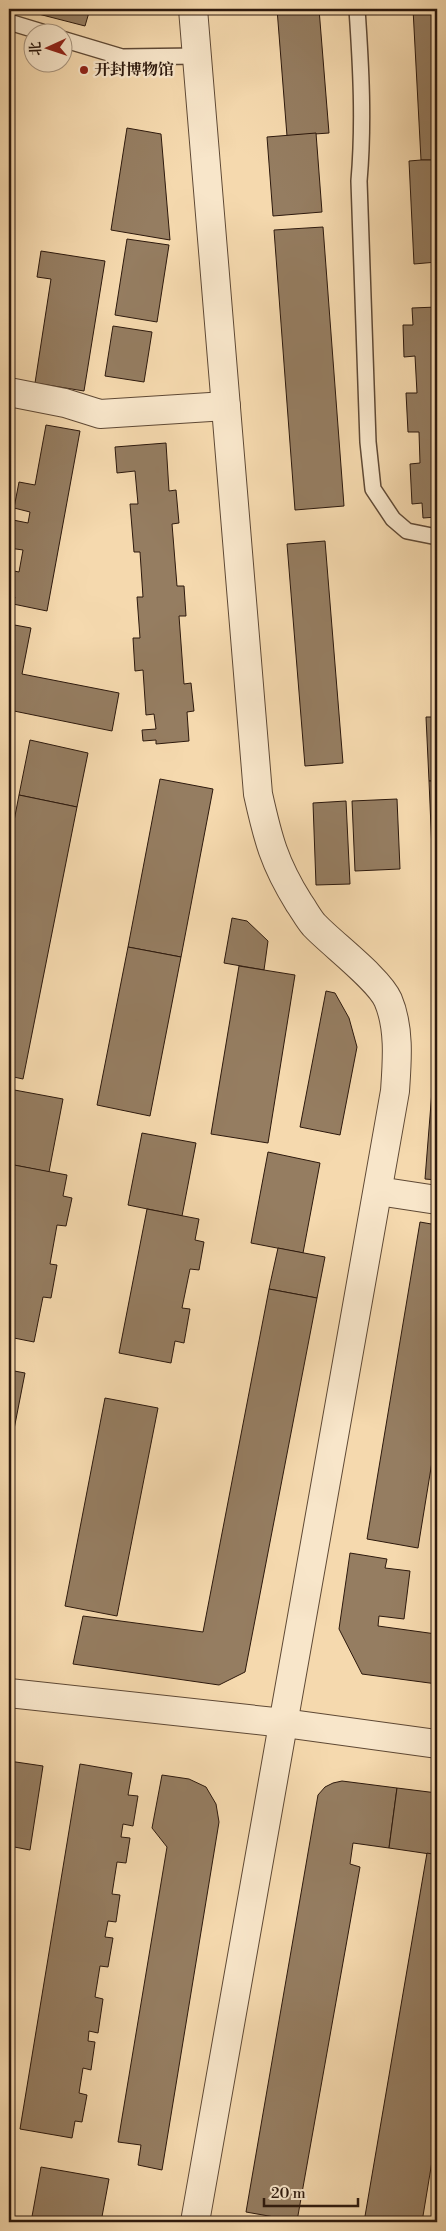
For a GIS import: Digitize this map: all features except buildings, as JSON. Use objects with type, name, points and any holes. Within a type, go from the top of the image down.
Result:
[{"type":"street","points":[[193,9],[258,794],[268,842],[282,876],[313,924],[377,985],[388,1000],[393,1019],[397,1056],[395,1091],[378,1191],[195,2222]]},
{"type":"street","points":[[9,392],[65,403],[100,414],[226,406]]},
{"type":"street","points":[[378,1191],[437,1200]]},
{"type":"street","points":[[9,1693],[284,1723],[437,1744]]},
{"type":"lane","points":[[357,9],[363,98],[359,181],[362,278],[368,442],[373,489],[393,519],[407,532],[437,538]]},
{"type":"lane","points":[[9,22],[22,26]]},
{"type":"lane","points":[[72,42],[122,57],[197,56]]},
{"type":"place","name":"开封博物馆","points":[[84,70]]}]
